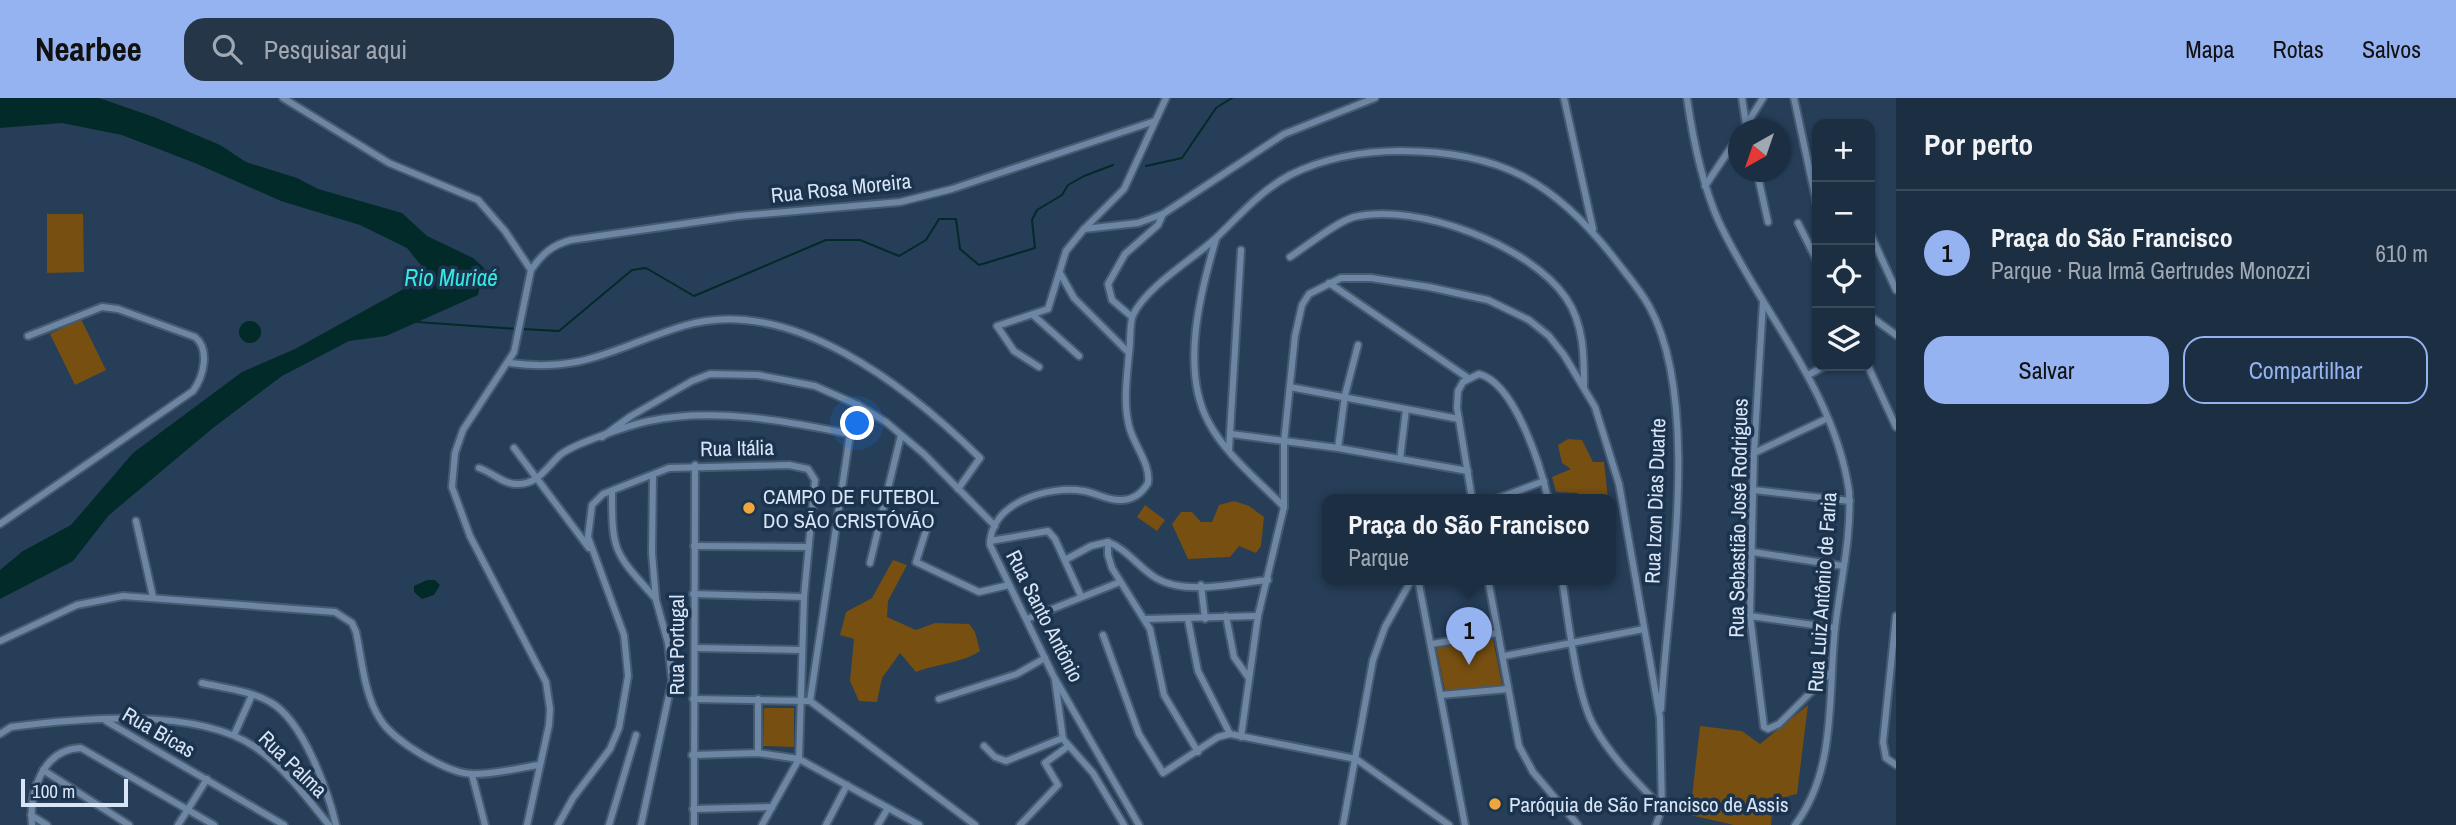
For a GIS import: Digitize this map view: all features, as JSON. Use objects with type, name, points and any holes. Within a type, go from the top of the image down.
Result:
[{"type":"street","points":[[283,98],[389,163],[478,200],[488,208],[531,270],[514,352],[510,363],[473,411],[463,430],[455,453],[453,487],[470,536],[545,681],[550,709],[549,725],[527,825]]},
{"type":"street","points":[[1039,367],[1014,351],[997,326],[1051,307],[1066,251],[1124,189],[1166,98]]},
{"type":"street","points":[[1084,229],[1138,223],[1163,214],[1284,134],[1374,98]]},
{"type":"street","points":[[1564,98],[1593,230]]},
{"type":"street","name":"Rua Luiz Antônio de Faria","points":[[1687,98],[1705,186],[1720,223],[1763,302],[1808,375],[1843,461],[1850,501],[1835,628],[1826,746],[1816,783],[1796,825]]},
{"type":"street","points":[[1742,98],[1745,119]]},
{"type":"street","points":[[1751,119],[1763,98]]},
{"type":"street","points":[[1794,98],[1812,182]]},
{"type":"street","name":"Rua Rosa Moreira","points":[[531,270],[550,248],[570,240],[738,216],[900,202],[965,185],[1155,121]]},
{"type":"street","name":"Rua Izon Dias Duarte","points":[[1132,317],[1150,294],[1216,238],[1245,207],[1291,175],[1345,157],[1388,151],[1459,153],[1501,165],[1548,191],[1593,230],[1650,307],[1664,344],[1678,425],[1674,566],[1664,644],[1660,718]]},
{"type":"street","points":[[1705,186],[1728,152]]},
{"type":"street","points":[[1759,182],[1768,222]]},
{"type":"street","points":[[1132,317],[1112,300],[1108,284],[1125,254],[1158,225],[1163,214]]},
{"type":"street","points":[[1290,257],[1351,218],[1405,215],[1464,229],[1542,272],[1567,300],[1581,329],[1584,388]]},
{"type":"street","points":[[1798,223],[1812,251]]},
{"type":"street","points":[[1216,238],[1205,282],[1195,366],[1197,384],[1209,424],[1229,450],[1284,507]]},
{"type":"street","points":[[1875,244],[1896,290]]},
{"type":"street","points":[[1229,450],[1241,250]]},
{"type":"street","points":[[1060,273],[1074,298],[1129,353]]},
{"type":"street","points":[[1241,737],[1258,616],[1284,507],[1284,442],[1295,336],[1302,305],[1309,294],[1329,283],[1352,277],[1371,278],[1488,300],[1529,320],[1549,336],[1595,407],[1619,484],[1660,718],[1662,808],[1656,825]]},
{"type":"street","points":[[1329,283],[1468,378]]},
{"type":"street","name":"Rua Sebastião José Rodrigues","points":[[1763,302],[1754,453],[1750,616],[1759,702],[1766,728],[1779,724],[1831,672]]},
{"type":"street","points":[[0,524],[193,391],[199,381],[205,351],[204,345],[195,337],[108,307],[93,309],[28,336]]},
{"type":"street","points":[[1033,315],[1079,356]]},
{"type":"street","name":"Rua Santo Antônio","points":[[1132,317],[1126,409],[1129,427],[1148,473],[1144,489],[1130,499],[1121,501],[1076,490],[1037,495],[1008,509],[995,526],[990,541],[1054,677],[1117,792],[1139,825]]},
{"type":"street","points":[[1875,320],[1896,335]]},
{"type":"street","points":[[510,363],[556,367],[581,363],[690,324],[732,321],[777,325],[817,339],[852,358],[903,392],[960,438],[980,458],[958,489]]},
{"type":"street","points":[[1338,448],[1345,395],[1358,345]]},
{"type":"street","points":[[1808,375],[1816,371]]},
{"type":"street","points":[[1870,371],[1896,427]]},
{"type":"street","points":[[602,437],[622,421],[692,381],[710,374],[758,374],[814,386],[858,405],[901,435],[995,526]]},
{"type":"street","points":[[1471,494],[1456,399],[1460,387],[1468,378],[1479,374],[1486,376],[1507,399],[1528,435],[1547,494]]},
{"type":"street","points":[[1290,387],[1345,395],[1459,419]]},
{"type":"street","points":[[810,701],[850,435],[858,405]]},
{"type":"street","points":[[1400,458],[1406,409]]},
{"type":"street","points":[[479,468],[512,484],[536,480],[564,452],[602,437],[648,421],[704,416],[738,417],[850,435]]},
{"type":"street","points":[[1754,453],[1826,419]]},
{"type":"street","points":[[1231,434],[1338,448],[1468,471]]},
{"type":"street","points":[[870,563],[901,435]]},
{"type":"street","points":[[514,449],[592,552]]},
{"type":"street","name":"Rua Itália","points":[[558,825],[573,798],[610,748],[619,728],[628,676],[624,635],[592,552],[588,524],[592,505],[603,494],[669,468],[789,465],[808,469],[815,480],[804,597],[799,759]]},
{"type":"street","name":"Rua Portugal","points":[[694,825],[692,755],[695,466]]},
{"type":"street","points":[[641,825],[672,681],[668,643],[656,600],[652,553],[653,475]]},
{"type":"street","points":[[1509,494],[1544,481]]},
{"type":"street","points":[[1754,490],[1850,501]]},
{"type":"street","points":[[612,491],[614,545],[627,566],[656,600]]},
{"type":"street","points":[[136,521],[153,597]]},
{"type":"street","points":[[929,522],[916,562],[979,592],[1009,585]]},
{"type":"street","points":[[990,541],[1048,531],[1081,596]]},
{"type":"street","points":[[1065,560],[1091,546],[1108,542],[1164,582],[1201,585],[1268,580]]},
{"type":"street","points":[[1108,542],[1109,561],[1145,620],[1153,640],[1164,695],[1199,752]]},
{"type":"street","points":[[694,546],[808,547]]},
{"type":"street","points":[[1753,552],[1843,566]]},
{"type":"street","points":[[1027,619],[1120,582]]},
{"type":"street","points":[[1201,585],[1205,619]]},
{"type":"street","points":[[1343,825],[1373,660],[1385,627],[1409,585]]},
{"type":"street","points":[[1419,585],[1465,825]]},
{"type":"street","points":[[1489,585],[1516,734],[1525,760],[1578,825]]},
{"type":"street","points":[[1563,585],[1572,642],[1592,723],[1616,759],[1662,808]]},
{"type":"street","points":[[693,594],[804,597]]},
{"type":"street","points":[[0,641],[77,605],[100,599],[153,597],[326,610],[341,614],[352,623],[369,694],[380,720],[425,757],[472,775],[539,765]]},
{"type":"street","points":[[1226,616],[1231,650],[1248,677]]},
{"type":"street","points":[[1145,620],[1258,616]]},
{"type":"street","points":[[1750,616],[1835,628]]},
{"type":"street","points":[[1893,763],[1883,742],[1896,616]]},
{"type":"street","points":[[1188,620],[1198,671],[1230,734]]},
{"type":"street","points":[[1504,656],[1644,629]]},
{"type":"street","points":[[1432,644],[1498,633]]},
{"type":"street","points":[[1103,635],[1139,734],[1163,773],[1219,737],[1230,734],[1356,759],[1449,825]]},
{"type":"street","points":[[695,648],[803,650]]},
{"type":"street","points":[[939,699],[1017,674],[1045,658]]},
{"type":"street","points":[[1054,677],[1063,738],[1067,747],[1093,773],[1124,825]]},
{"type":"street","points":[[202,683],[252,695],[278,708],[300,737],[327,787],[336,825]]},
{"type":"street","points":[[1441,695],[1508,689]]},
{"type":"street","points":[[234,735],[252,695]]},
{"type":"street","points":[[693,699],[810,701],[975,825]]},
{"type":"street","points":[[758,699],[758,753]]},
{"type":"street","points":[[1059,710],[1072,706]]},
{"type":"street","points":[[1887,713],[1896,710]]},
{"type":"street","name":"Rua Palma","points":[[104,720],[132,717],[234,735],[269,758],[329,825]]},
{"type":"street","name":"Rua Bicas","points":[[2,732],[22,726],[104,720],[284,825]]},
{"type":"street","points":[[609,825],[636,735]]},
{"type":"street","points":[[984,746],[995,757],[1006,761],[1063,738]]},
{"type":"street","points":[[1020,825],[1058,785],[1045,763],[1067,747]]},
{"type":"street","points":[[32,825],[31,797],[43,770],[65,751],[81,748],[214,825]]},
{"type":"street","points":[[692,755],[758,753],[799,759],[919,825]]},
{"type":"street","points":[[762,825],[799,759]]},
{"type":"street","points":[[43,770],[129,825]]},
{"type":"street","points":[[472,775],[485,825]]},
{"type":"street","points":[[178,825],[207,779]]},
{"type":"street","points":[[826,825],[847,785]]},
{"type":"street","points":[[693,809],[772,807]]},
{"type":"street","points":[[878,825],[888,808]]},
{"type":"street","points":[[31,815],[47,825]]},
{"type":"shaded area","points":[[47,214],[83,214],[84,272],[47,273]]},
{"type":"shaded area","points":[[81,319],[106,370],[75,385],[50,334]]},
{"type":"shaded area","points":[[1568,439],[1582,440],[1593,462],[1604,462],[1607,494],[1556,492],[1552,477],[1571,469],[1562,463],[1558,445]]},
{"type":"shaded area","points":[[1234,501],[1249,506],[1264,517],[1261,546],[1256,553],[1239,546],[1230,557],[1188,559],[1172,524],[1181,512],[1192,512],[1201,522],[1212,522],[1219,505]]},
{"type":"shaded area","points":[[1145,505],[1165,520],[1157,531],[1137,517]]},
{"type":"shaded area","points":[[893,560],[907,565],[888,601],[887,617],[916,630],[935,623],[969,624],[975,632],[980,651],[916,672],[900,653],[882,678],[877,702],[859,701],[850,681],[854,639],[840,635],[846,612],[872,598]]},
{"type":"shaded area","points":[[1493,639],[1502,685],[1445,691],[1436,646]]},
{"type":"shaded area","points":[[1808,705],[1797,794],[1773,800],[1771,825],[1734,825],[1690,815],[1700,726],[1742,731],[1760,744]]},
{"type":"shaded area","points":[[764,708],[794,708],[794,747],[763,746]]},
{"type":"water","name":"Rio Muriaé","points":[[0,98],[99,98],[154,117],[220,145],[246,162],[297,178],[318,189],[402,213],[427,236],[473,258],[484,268],[478,295],[386,336],[349,341],[282,376],[213,428],[109,515],[73,561],[0,599],[0,570],[23,551],[71,525],[133,453],[242,372],[295,349],[409,286],[424,269],[407,248],[360,225],[281,201],[195,163],[122,135],[62,123],[0,128]]},
{"type":"water","points":[[250,321],[258,324],[261,332],[258,340],[250,343],[242,340],[239,332],[242,324]]},
{"type":"water","points":[[427,580],[435,580],[440,585],[434,595],[422,599],[414,592],[414,586]]},
{"type":"waterway","points":[[1146,166],[1182,158],[1216,108],[1232,98]]},
{"type":"waterway","points":[[522,329],[559,331],[632,270],[646,268],[694,296],[826,240],[860,240],[899,256],[926,240],[939,219],[956,219],[960,249],[979,265],[1035,248],[1032,220],[1037,210],[1062,195],[1068,185],[1113,165]]},
{"type":"waterway","points":[[417,322],[517,329]]},
{"type":"place","name":"CAMPO DE FUTEBOL DO SÃO CRISTÓVÃO","points":[[749,508]]},
{"type":"place","name":"Praça do São Francisco","points":[[1469,665]]},
{"type":"place","name":"Paróquia de São Francisco de Assis","points":[[1495,804]]}]
